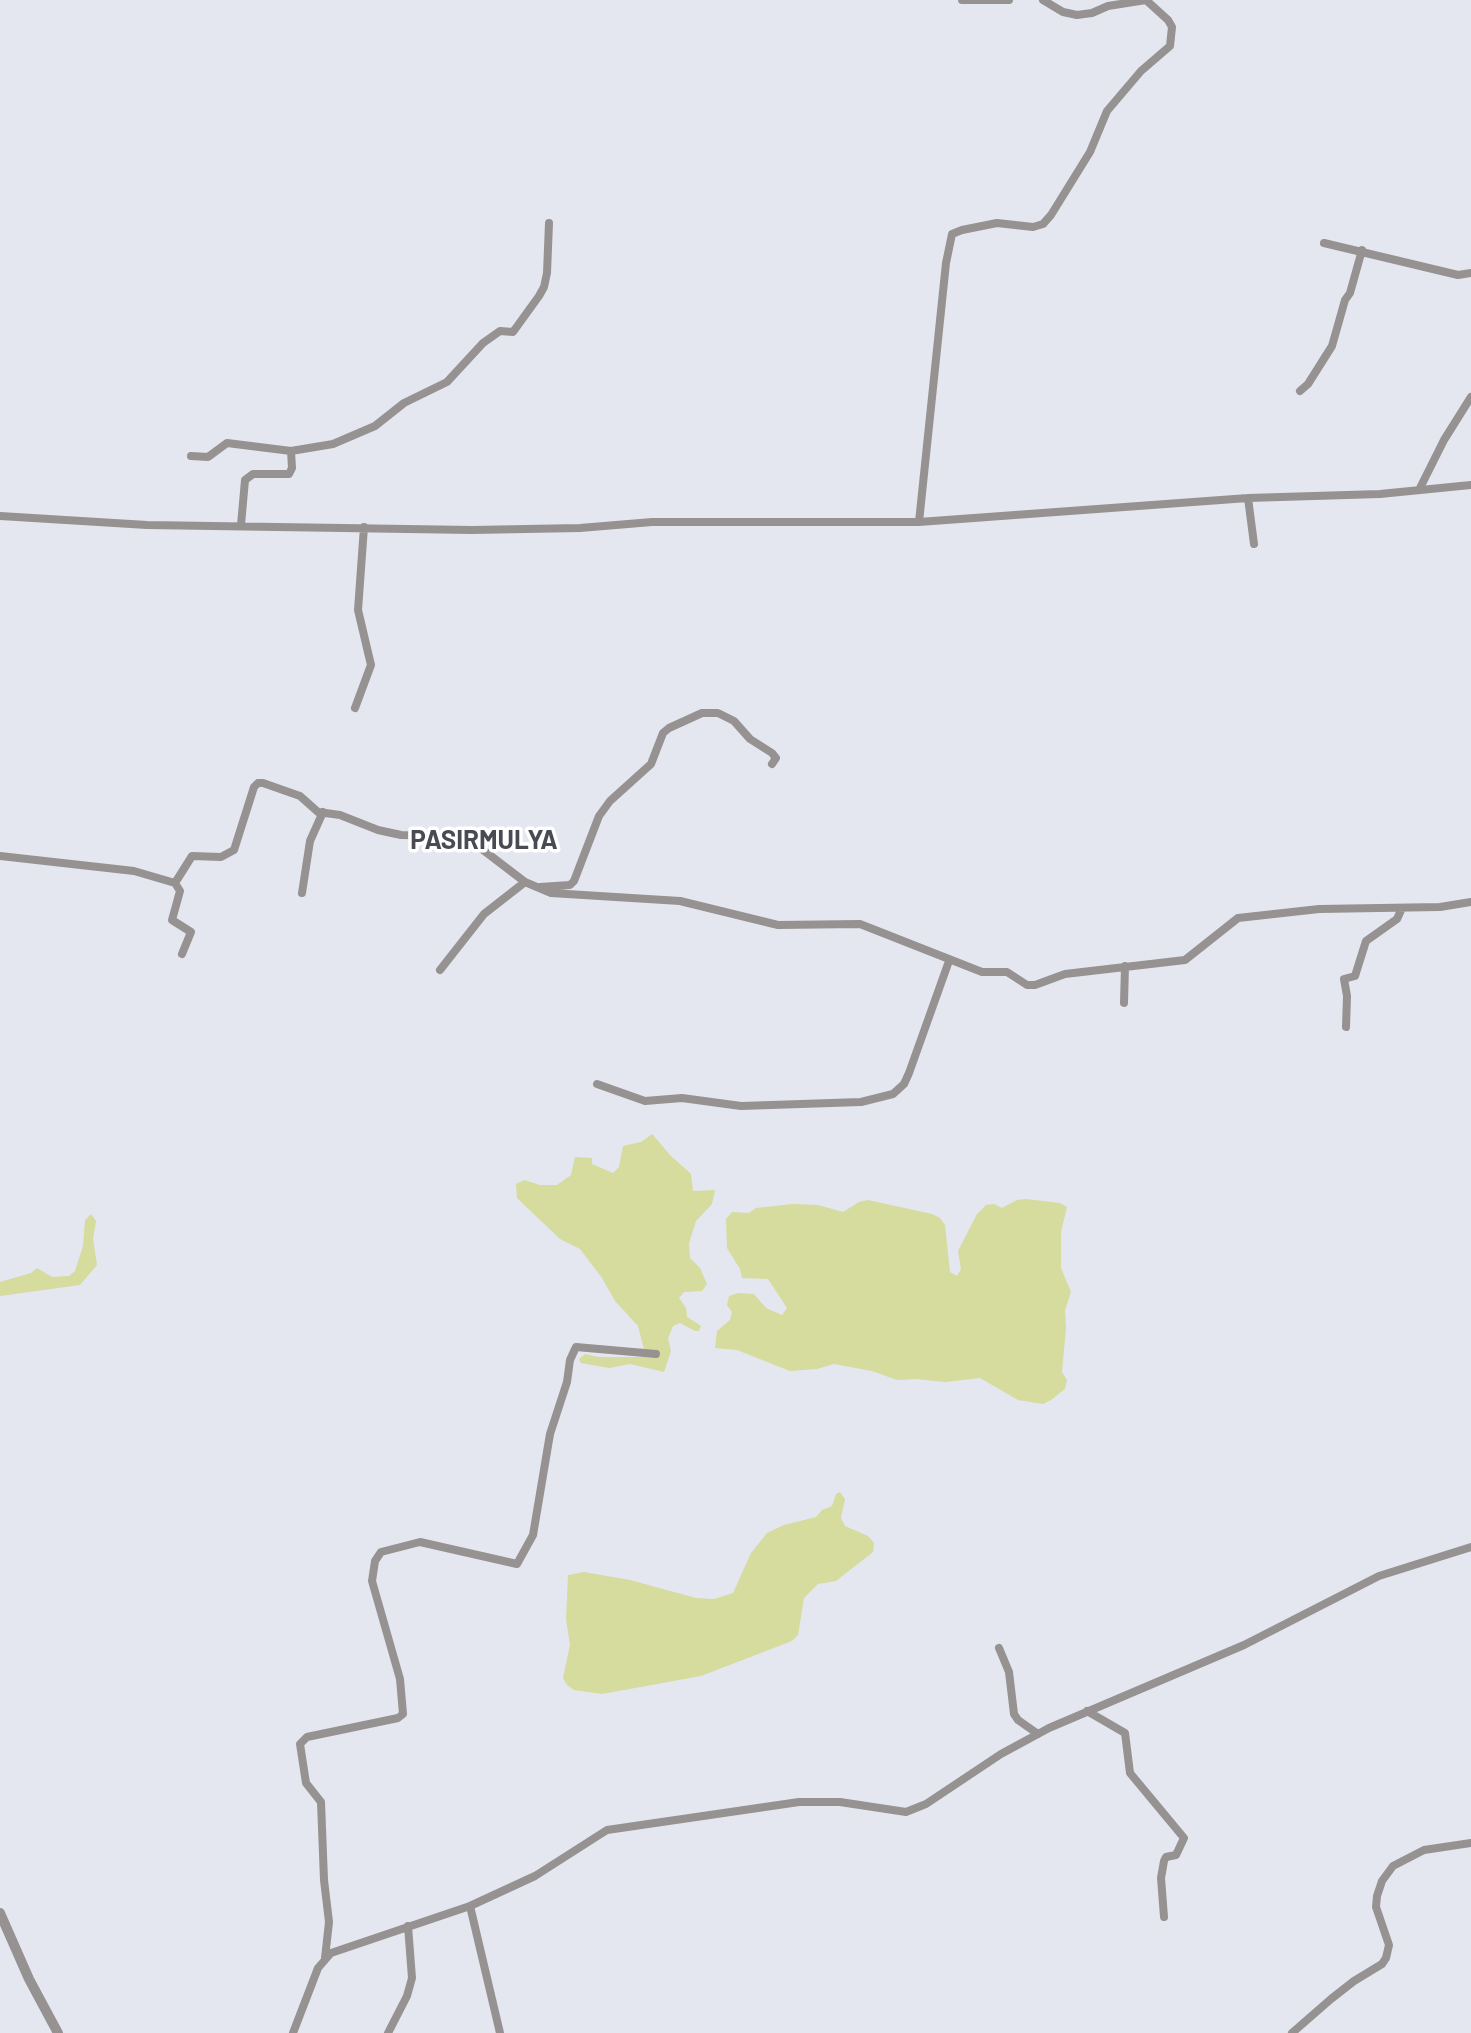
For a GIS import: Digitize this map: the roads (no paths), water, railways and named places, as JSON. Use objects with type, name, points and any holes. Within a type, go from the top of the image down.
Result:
[{"type":"street","points":[[962,0],[1009,0]]},
{"type":"street","points":[[919,522],[944,276],[952,234],[997,223],[1033,227],[1043,224],[1090,152],[1107,111],[1141,71],[1170,46],[1172,27],[1146,0],[1105,6],[1092,13],[1077,15],[1063,12],[1043,0]]},
{"type":"street","points":[[191,456],[208,457],[227,443],[291,451],[333,444],[375,426],[404,403],[447,382],[471,354],[493,335],[500,331],[513,332],[544,287],[549,223]]},
{"type":"street","points":[[1324,243],[1458,275],[1471,273]]},
{"type":"street","points":[[1300,391],[1308,384],[1332,346],[1362,250]]},
{"type":"street","points":[[1419,490],[1444,440],[1471,397]]},
{"type":"street","points":[[241,525],[245,480],[253,474],[289,474],[292,468],[291,451]]},
{"type":"street","points":[[0,516],[147,525],[472,530],[580,528],[652,522],[919,522],[1248,498],[1380,494],[1471,485]]},
{"type":"street","points":[[1248,498],[1254,544]]},
{"type":"street","points":[[355,708],[371,665],[358,610],[364,527]]},
{"type":"street","points":[[535,887],[570,885],[574,881],[599,816],[610,801],[651,764],[663,733],[669,728],[702,713],[718,713],[734,721],[750,739],[775,755],[772,764]]},
{"type":"street","points":[[175,883],[192,856],[221,857],[234,850],[258,783],[300,796],[318,812],[340,815],[378,830],[401,835],[455,836],[470,840],[525,882],[551,893],[680,901],[778,925],[860,924],[985,973],[1007,972],[1027,985],[1065,974],[1185,960],[1238,918],[1319,909],[1440,907],[1471,902]]},
{"type":"street","points":[[302,893],[310,841],[323,812]]},
{"type":"street","points":[[0,856],[134,871],[175,883],[180,891],[172,920],[191,932],[182,954]]},
{"type":"street","points":[[440,970],[484,914],[525,882]]},
{"type":"street","points":[[1346,1027],[1344,979],[1355,976],[1366,941],[1397,919],[1402,908]]},
{"type":"street","points":[[597,1084],[645,1101],[682,1098],[741,1106],[861,1102],[893,1094],[904,1084],[909,1073],[949,961]]},
{"type":"street","points":[[1124,1003],[1125,966]]},
{"type":"street","points":[[325,1958],[328,1900],[324,1880],[321,1802],[306,1783],[300,1744],[307,1737],[398,1718],[403,1714],[400,1679],[372,1581],[375,1561],[381,1552],[420,1542],[517,1564],[533,1535],[550,1434],[576,1347],[656,1354]]},
{"type":"street","points":[[293,2033],[318,1968],[331,1953],[470,1906],[535,1876],[607,1830],[799,1802],[840,1802],[906,1812],[935,1799],[1001,1754],[1087,1711],[1244,1645],[1379,1576],[1471,1547]]},
{"type":"street","points":[[999,1648],[1009,1672],[1014,1714],[1038,1734]]},
{"type":"street","points":[[1087,1711],[1125,1733],[1130,1773],[1184,1838],[1176,1855],[1166,1857],[1164,1861],[1161,1880],[1164,1917]]},
{"type":"street","points":[[1292,2033],[1386,1958],[1389,1945],[1376,1907],[1382,1881],[1393,1866],[1424,1850],[1471,1843]]},
{"type":"street","points":[[470,1906],[500,2033]]},
{"type":"street","points":[[0,1913],[58,2033]]},
{"type":"street","points":[[388,2033],[407,1996],[412,1978],[408,1926]]},
{"type":"district","name":"PASIRMULYA","points":[[484,840]]}]
